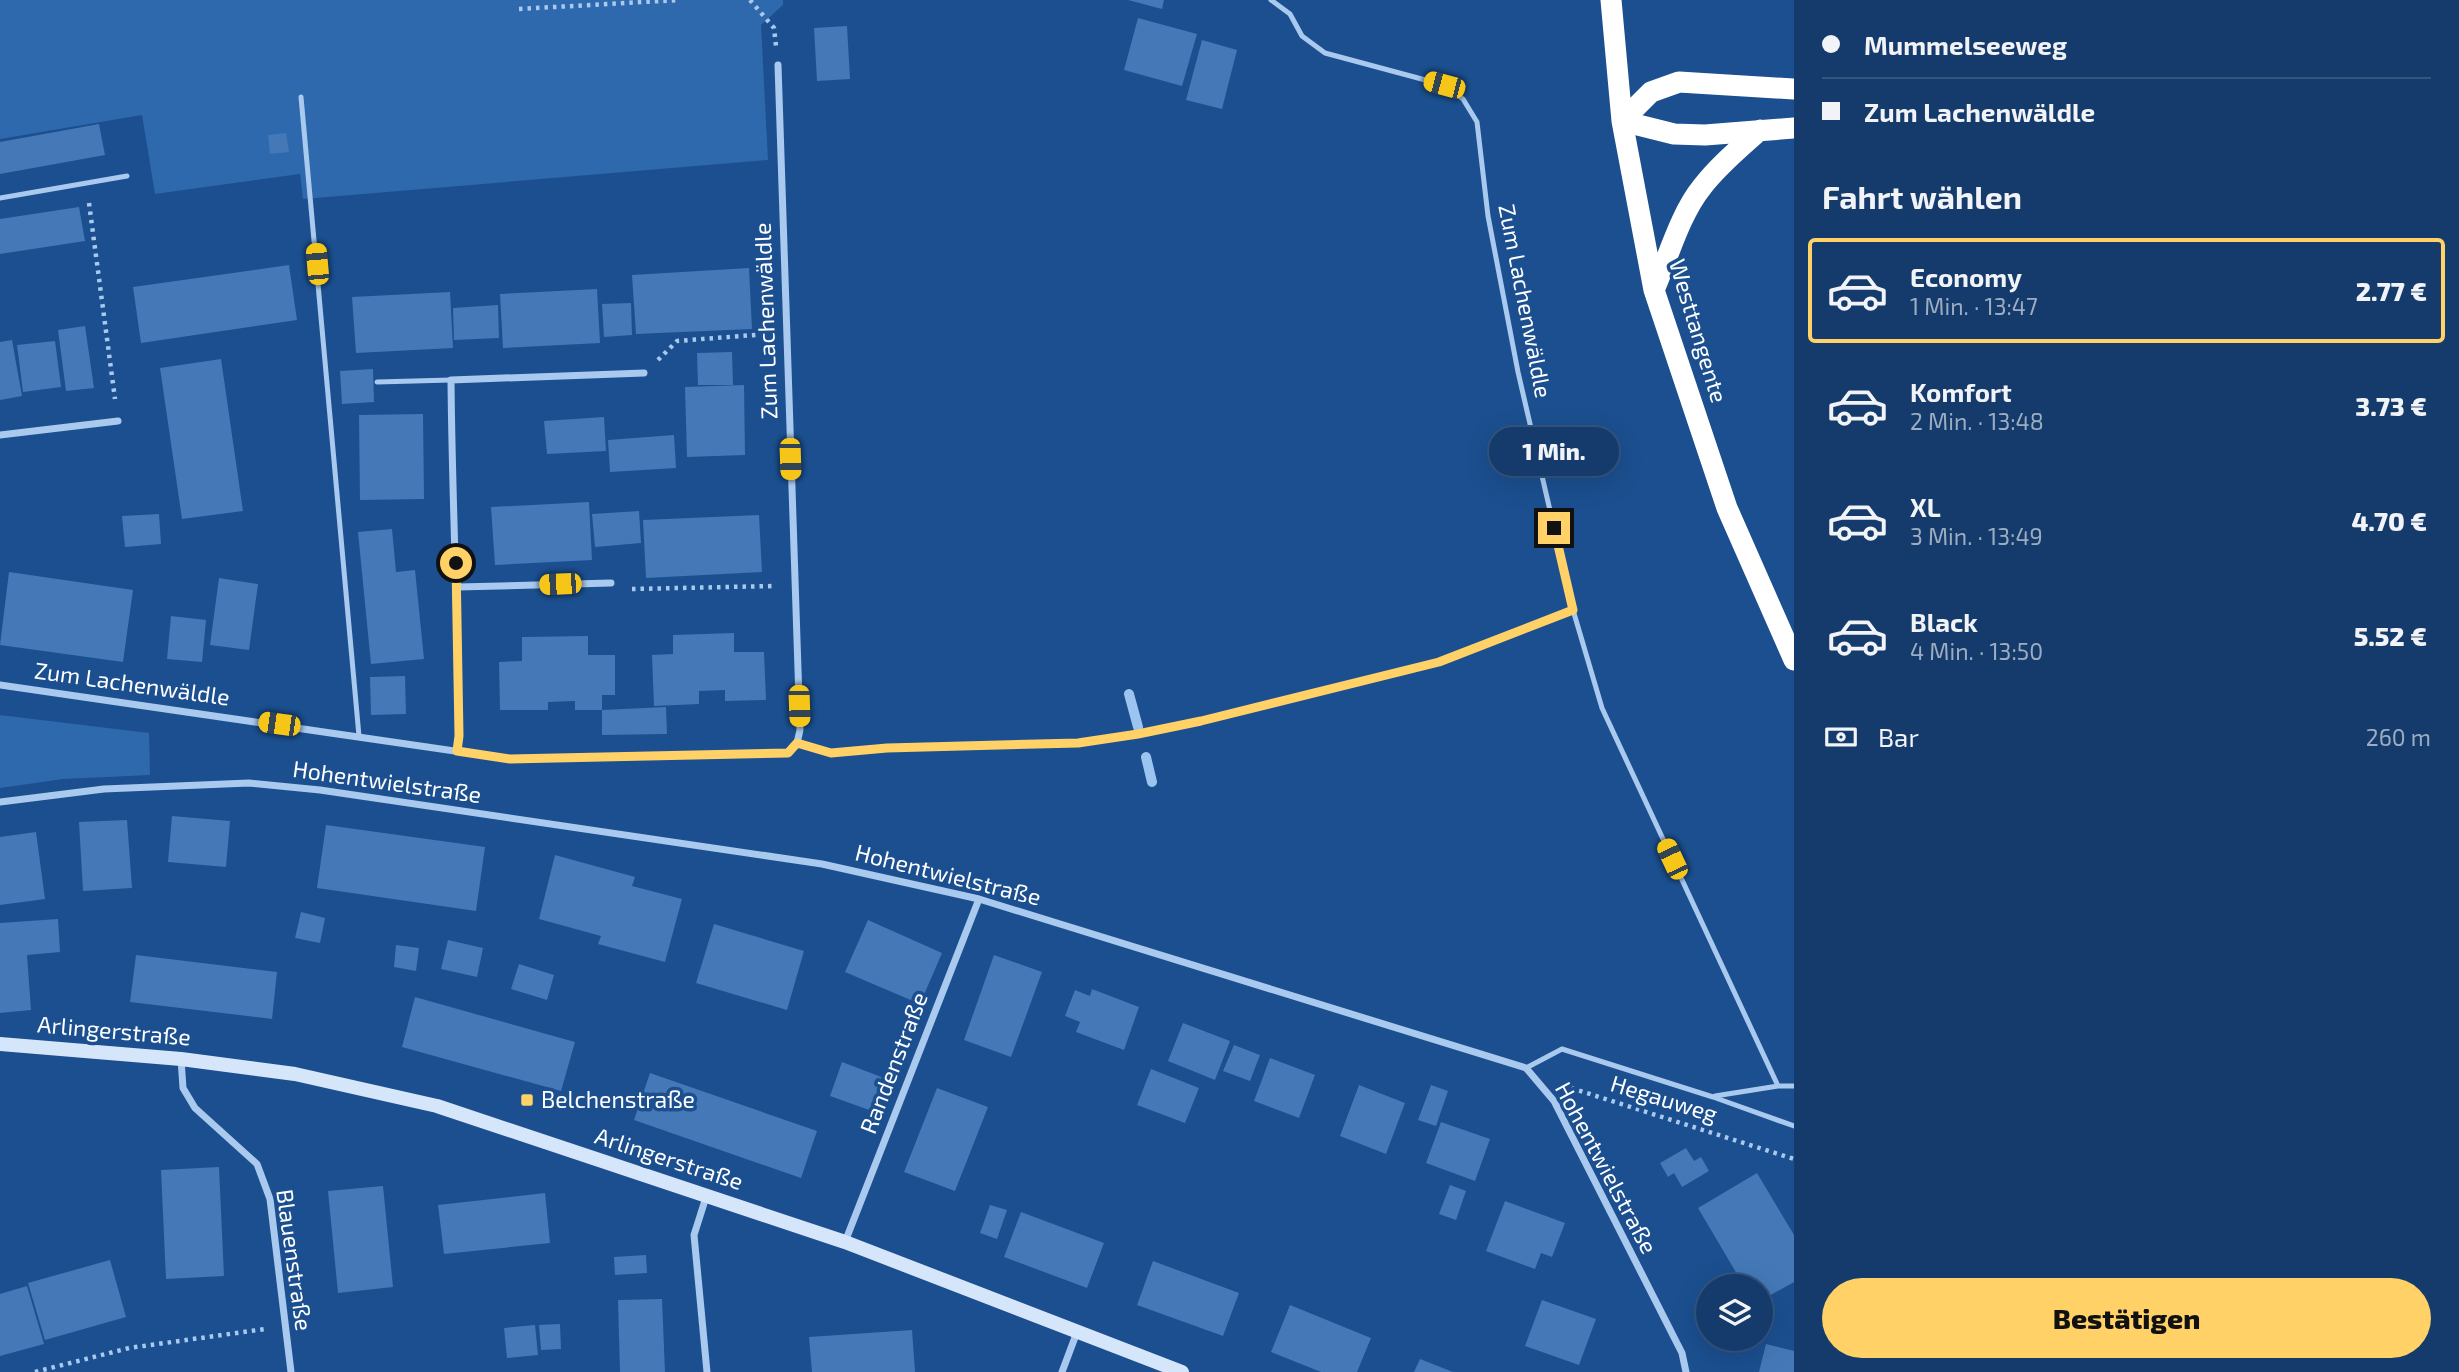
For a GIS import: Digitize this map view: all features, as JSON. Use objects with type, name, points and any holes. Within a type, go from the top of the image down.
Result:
[{"type":"highway","name":"Westtangente","points":[[1611,0],[1622,121],[1654,290],[1727,508],[1794,660]]},
{"type":"highway","points":[[1622,121],[1651,92],[1679,82],[1794,89]]},
{"type":"highway","points":[[1622,121],[1674,134],[1705,135],[1794,128]]},
{"type":"highway","points":[[1654,290],[1685,215],[1700,188],[1729,157],[1760,130]]},
{"type":"main road","name":"Arlingerstraße","points":[[0,1044],[181,1059],[295,1074],[438,1106],[845,1242],[1182,1372]]},
{"type":"street","name":"Zum Lachenwäldle","points":[[0,685],[510,759],[788,753],[797,743],[800,730],[778,65]]},
{"type":"street","points":[[457,751],[457,587],[451,380],[644,373]]},
{"type":"street","points":[[0,435],[118,421]]},
{"type":"street","points":[[457,587],[611,583]]},
{"type":"street","name":"Hohentwielstraße","points":[[0,802],[104,789],[249,783],[320,790],[822,864],[979,899],[1526,1068],[1554,1101],[1682,1353],[1686,1372]]},
{"type":"street","name":"Randenstraße","points":[[845,1242],[979,899]]},
{"type":"street","name":"Blauenstraße","points":[[181,1059],[183,1088],[195,1108],[257,1164],[270,1199],[290,1372]]},
{"type":"street","points":[[707,1195],[694,1235],[707,1372]]},
{"type":"street","points":[[1062,1372],[1077,1331]]},
{"type":"lane","name":"Zum Lachenwäldle","points":[[1271,0],[1290,14],[1302,36],[1325,53],[1444,85],[1463,99],[1477,122],[1488,216],[1518,372],[1573,610],[1602,708],[1778,1086]]},
{"type":"lane","points":[[301,97],[359,736]]},
{"type":"lane","points":[[0,198],[128,176]]},
{"type":"lane","points":[[377,382],[451,380]]},
{"type":"lane","points":[[797,743],[831,753],[887,748],[1078,743],[1138,734],[1439,662],[1573,610]]},
{"type":"lane","points":[[1526,1068],[1562,1049],[1794,1126]]},
{"type":"lane","points":[[1713,1097],[1778,1086],[1794,1086]]},
{"type":"path","points":[[519,9],[679,0]]},
{"type":"path","points":[[750,0],[774,28],[778,65]]},
{"type":"path","points":[[86,183],[118,421]]},
{"type":"path","points":[[644,373],[677,341],[772,333]]},
{"type":"path","points":[[611,583],[633,589],[767,586]]},
{"type":"path","name":"Hegauweg","points":[[1526,1068],[1562,1085],[1794,1159]]},
{"type":"path","points":[[35,1372],[129,1348],[285,1327]]},
{"type":"shaded area","points":[[0,0],[783,0],[783,5],[761,25],[768,160],[303,199],[300,174],[155,194],[142,115],[0,139]]},
{"type":"shaded area","points":[[0,715],[149,733],[150,775],[63,779],[0,788]]},
{"type":"building","points":[[1128,0],[1164,0],[1162,9]]},
{"type":"building","points":[[1138,18],[1197,34],[1182,86],[1124,70]]},
{"type":"building","points":[[847,26],[850,79],[817,81],[814,28]]},
{"type":"building","points":[[1202,40],[1237,50],[1222,109],[1186,100]]},
{"type":"building","points":[[99,124],[105,155],[0,174],[0,142]]},
{"type":"building","points":[[286,133],[289,152],[270,154],[268,135]]},
{"type":"building","points":[[79,207],[85,241],[0,254],[0,219]]},
{"type":"building","points":[[289,265],[297,320],[141,343],[133,287]]},
{"type":"building","points":[[749,268],[752,329],[636,334],[632,275]]},
{"type":"building","points":[[597,289],[600,343],[503,348],[500,294]]},
{"type":"building","points":[[450,292],[453,348],[356,353],[352,297]]},
{"type":"building","points":[[631,303],[632,335],[604,337],[602,304]]},
{"type":"building","points":[[498,305],[499,338],[454,340],[453,308]]},
{"type":"building","points":[[85,326],[94,388],[66,391],[58,330]]},
{"type":"building","points":[[12,340],[22,396],[0,400],[0,342]]},
{"type":"building","points":[[55,341],[61,387],[23,392],[17,345]]},
{"type":"building","points":[[732,352],[733,385],[698,385],[697,353]]},
{"type":"building","points":[[221,359],[243,511],[182,519],[160,368]]},
{"type":"building","points":[[373,369],[374,402],[342,404],[340,371]]},
{"type":"building","points":[[744,385],[745,455],[687,457],[685,387]]},
{"type":"building","points":[[423,414],[424,499],[360,500],[359,415]]},
{"type":"building","points":[[604,417],[606,451],[547,454],[544,421]]},
{"type":"building","points":[[674,435],[676,468],[610,472],[608,440]]},
{"type":"building","points":[[589,502],[592,560],[495,565],[491,507]]},
{"type":"building","points":[[639,511],[641,543],[595,547],[592,514]]},
{"type":"building","points":[[159,514],[161,544],[125,547],[122,516]]},
{"type":"building","points":[[759,515],[762,572],[646,578],[643,520]]},
{"type":"building","points":[[392,529],[396,572],[415,570],[424,659],[371,664],[358,532]]},
{"type":"building","points":[[9,572],[133,590],[123,662],[0,645]]},
{"type":"building","points":[[219,578],[258,584],[249,650],[210,645]]},
{"type":"building","points":[[171,616],[206,620],[202,662],[167,659]]},
{"type":"building","points":[[734,633],[734,652],[764,652],[766,700],[725,701],[725,690],[699,691],[699,704],[654,706],[652,655],[673,654],[673,635]]},
{"type":"building","points":[[588,636],[588,655],[615,655],[615,695],[602,695],[602,710],[575,710],[575,701],[548,702],[548,710],[500,710],[499,662],[522,661],[522,637]]},
{"type":"building","points":[[405,676],[406,714],[371,715],[370,677]]},
{"type":"building","points":[[666,707],[667,734],[602,735],[602,710]]},
{"type":"building","points":[[172,816],[230,821],[226,867],[168,862]]},
{"type":"building","points":[[127,820],[132,888],[83,891],[79,822]]},
{"type":"building","points":[[326,825],[485,847],[476,911],[317,888]]},
{"type":"building","points":[[36,832],[45,899],[0,905],[0,837]]},
{"type":"building","points":[[555,855],[635,877],[632,886],[682,899],[665,962],[598,944],[601,936],[539,919]]},
{"type":"building","points":[[301,912],[325,918],[320,943],[295,938]]},
{"type":"building","points":[[58,919],[60,952],[27,955],[31,1010],[0,1013],[0,923]]},
{"type":"building","points":[[868,920],[942,953],[920,1004],[845,972]]},
{"type":"building","points":[[714,924],[804,951],[787,1010],[696,983]]},
{"type":"building","points":[[448,940],[483,948],[477,977],[441,969]]},
{"type":"building","points":[[396,945],[419,948],[416,971],[394,967]]},
{"type":"building","points":[[136,955],[277,972],[272,1019],[130,1002]]},
{"type":"building","points":[[994,955],[1042,972],[1011,1057],[964,1040]]},
{"type":"building","points":[[519,964],[554,975],[547,1000],[511,989]]},
{"type":"building","points":[[1092,989],[1139,1007],[1124,1050],[1076,1032],[1080,1022],[1065,1016],[1075,990],[1090,996]]},
{"type":"building","points":[[415,997],[575,1042],[561,1091],[402,1047]]},
{"type":"building","points":[[1183,1023],[1230,1041],[1215,1080],[1168,1061]]},
{"type":"building","points":[[1234,1045],[1260,1055],[1250,1081],[1223,1071]]},
{"type":"building","points":[[1270,1058],[1315,1075],[1299,1118],[1254,1101]]},
{"type":"building","points":[[842,1062],[884,1078],[872,1111],[830,1096]]},
{"type":"building","points":[[1151,1069],[1199,1088],[1185,1123],[1137,1105]]},
{"type":"building","points":[[650,1073],[817,1131],[801,1178],[634,1120]]},
{"type":"building","points":[[1359,1085],[1405,1103],[1386,1154],[1340,1136]]},
{"type":"building","points":[[1431,1085],[1448,1091],[1436,1126],[1418,1120]]},
{"type":"building","points":[[937,1088],[988,1107],[955,1191],[904,1172]]},
{"type":"building","points":[[1441,1122],[1490,1139],[1475,1181],[1426,1163]]},
{"type":"building","points":[[1686,1148],[1694,1161],[1701,1157],[1709,1171],[1682,1187],[1674,1173],[1668,1177],[1660,1163]]},
{"type":"building","points":[[219,1167],[224,1276],[166,1279],[161,1170]]},
{"type":"building","points":[[1757,1173],[1794,1235],[1794,1282],[1773,1294],[1773,1274],[1737,1274],[1698,1208]]},
{"type":"building","points":[[1450,1185],[1466,1191],[1456,1220],[1439,1214]]},
{"type":"building","points":[[383,1186],[393,1287],[338,1293],[328,1191]]},
{"type":"building","points":[[545,1193],[550,1243],[444,1254],[438,1205]]},
{"type":"building","points":[[1505,1201],[1565,1223],[1552,1257],[1541,1253],[1535,1269],[1486,1251]]},
{"type":"building","points":[[990,1205],[1007,1210],[997,1239],[980,1233]]},
{"type":"building","points":[[1021,1212],[1104,1243],[1087,1288],[1004,1257]]},
{"type":"building","points":[[646,1255],[647,1273],[615,1275],[614,1257]]},
{"type":"building","points":[[110,1260],[126,1317],[45,1340],[28,1283]]},
{"type":"building","points":[[1153,1261],[1239,1293],[1223,1336],[1137,1305]]},
{"type":"building","points":[[27,1286],[44,1344],[0,1356],[0,1294]]},
{"type":"building","points":[[662,1299],[665,1372],[620,1372],[618,1300]]},
{"type":"building","points":[[1542,1300],[1596,1319],[1579,1365],[1525,1346]]},
{"type":"building","points":[[1290,1305],[1371,1338],[1357,1372],[1321,1372],[1271,1352]]},
{"type":"building","points":[[560,1324],[561,1349],[541,1350],[539,1325]]},
{"type":"building","points":[[535,1325],[538,1355],[507,1358],[504,1328]]},
{"type":"building","points":[[912,1330],[915,1372],[812,1372],[809,1337]]},
{"type":"building","points":[[1773,1346],[1794,1351],[1794,1372],[1759,1372],[1764,1351],[1773,1351]]},
{"type":"building","points":[[1420,1359],[1453,1372],[1414,1372]]},
{"type":"waterway","points":[[1129,694],[1138,727]]},
{"type":"waterway","points":[[1146,757],[1152,782]]},
{"type":"place","name":"Belchenstraße","points":[[527,1100]]},
{"type":"route","points":[[456,563],[457,751],[510,759],[788,753],[797,743],[831,753],[887,748],[1078,743],[1201,721],[1439,662],[1573,610],[1554,528]]}]
